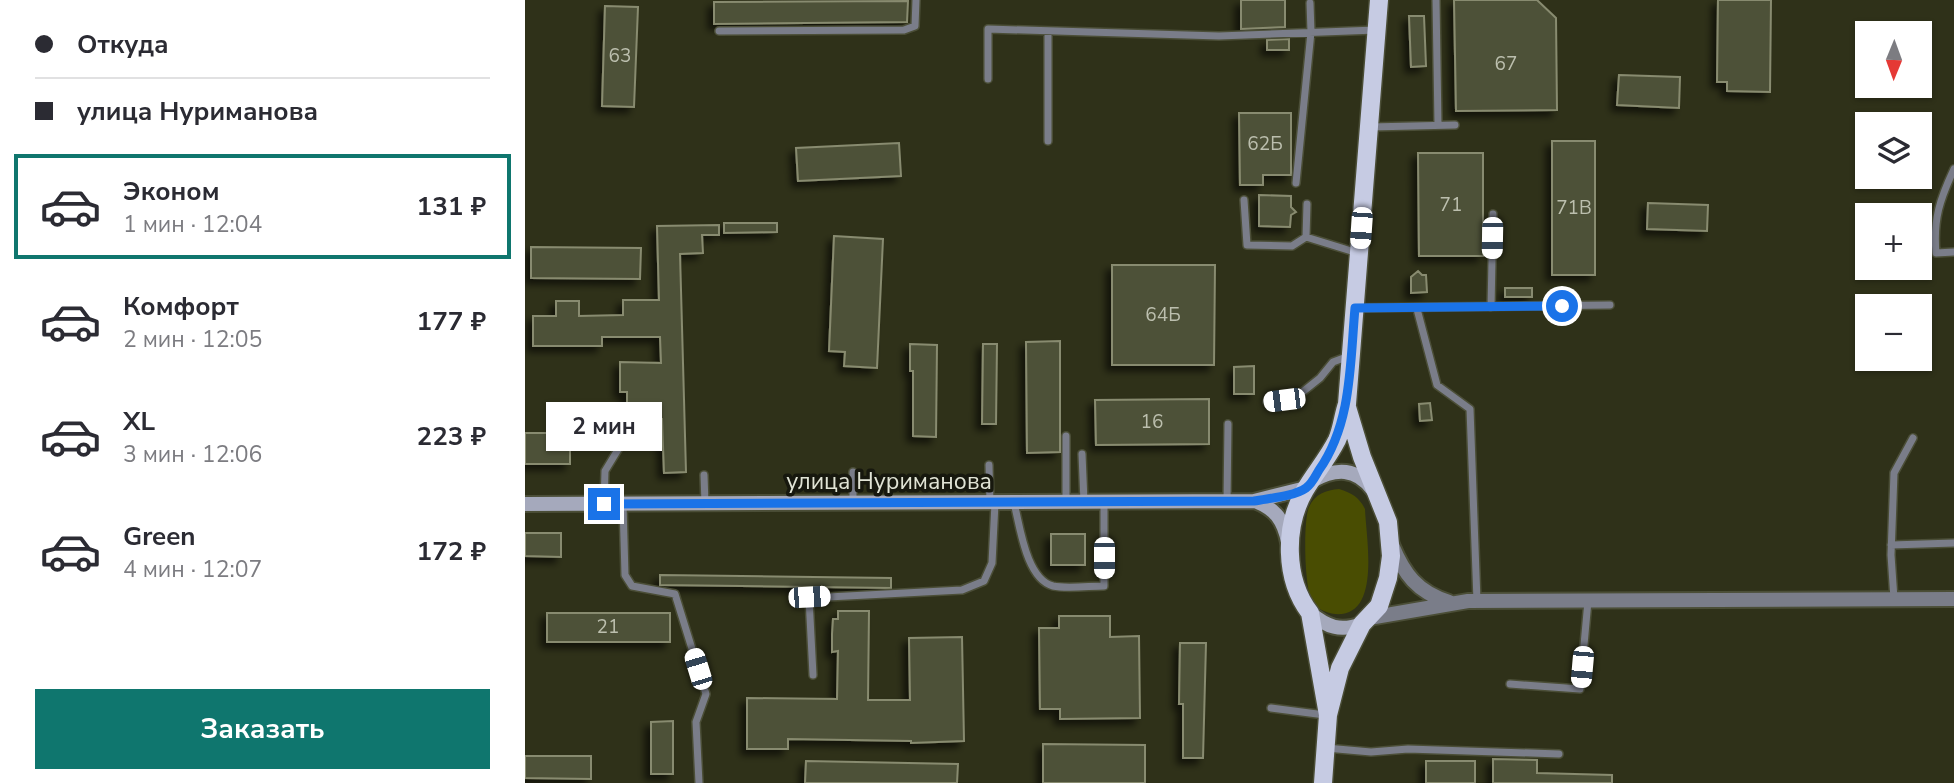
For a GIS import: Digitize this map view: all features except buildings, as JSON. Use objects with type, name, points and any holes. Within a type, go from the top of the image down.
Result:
[{"type":"main road","points":[[1290,551],[1294,519],[1309,484],[1339,436],[1347,404],[1379,0]]},
{"type":"main road","points":[[1323,783],[1328,715],[1339,667],[1365,621],[1383,597],[1391,543],[1388,522],[1350,421],[1347,404]]},
{"type":"main road","points":[[1309,484],[1331,472],[1350,472],[1361,477],[1379,500]]},
{"type":"main road","name":"улица Нуриманова","points":[[525,504],[1254,501],[1309,484]]},
{"type":"main road","points":[[1254,501],[1268,506],[1276,513],[1286,532],[1298,591],[1310,613],[1328,715]]},
{"type":"main road","points":[[1310,613],[1321,623],[1336,628],[1350,628],[1365,621]]},
{"type":"street","points":[[1391,543],[1400,564],[1416,584],[1428,594],[1450,603]]},
{"type":"street","points":[[1365,621],[1450,603],[1477,601],[1954,599]]},
{"type":"lane","points":[[719,31],[904,30],[915,26],[916,0]]},
{"type":"lane","points":[[1436,0],[1438,125]]},
{"type":"lane","points":[[1296,183],[1311,32],[1310,3]]},
{"type":"lane","points":[[988,79],[988,29],[1219,36],[1377,30]]},
{"type":"lane","points":[[1048,31],[1048,141]]},
{"type":"lane","points":[[1369,127],[1455,125]]},
{"type":"lane","points":[[1954,169],[1943,191],[1934,229],[1936,253],[1954,252]]},
{"type":"lane","points":[[1244,200],[1247,245],[1292,246],[1306,237],[1359,253]]},
{"type":"lane","points":[[1306,237],[1307,204]]},
{"type":"lane","points":[[1491,307],[1493,214]]},
{"type":"lane","points":[[1355,308],[1610,305]]},
{"type":"lane","points":[[1417,309],[1437,385],[1470,409],[1477,601]]},
{"type":"lane","points":[[1267,402],[1300,394],[1320,378],[1333,362],[1351,355]]},
{"type":"lane","points":[[1227,501],[1228,424]]},
{"type":"lane","points":[[1066,436],[1066,503]]},
{"type":"lane","points":[[1894,599],[1891,545],[1894,473],[1913,438]]},
{"type":"lane","points":[[604,504],[605,471],[619,448]]},
{"type":"lane","points":[[1082,454],[1084,503]]},
{"type":"lane","points":[[813,675],[809,597],[962,590],[983,581],[992,563],[989,466]]},
{"type":"lane","points":[[853,472],[853,503]]},
{"type":"lane","points":[[704,474],[705,504]]},
{"type":"lane","points":[[1014,503],[1031,568],[1045,581],[1053,586],[1104,586],[1104,502]]},
{"type":"lane","points":[[623,504],[625,575],[632,586],[675,594],[706,694],[696,722],[699,783]]},
{"type":"lane","points":[[1891,545],[1954,542]]},
{"type":"lane","points":[[1510,684],[1580,689],[1588,600]]},
{"type":"lane","points":[[1271,708],[1328,715]]},
{"type":"lane","points":[[1326,748],[1371,752],[1408,749],[1559,754]]},
{"type":"shaded area","points":[[1339,489],[1355,496],[1365,509],[1368,553],[1366,586],[1362,599],[1354,609],[1342,614],[1322,610],[1313,603],[1306,571],[1305,540],[1307,514],[1311,503],[1321,494]]},
{"type":"route","points":[[604,504],[1066,503],[1254,501],[1270,498],[1306,488],[1324,464],[1339,436],[1347,404],[1355,308],[1562,306]]}]
